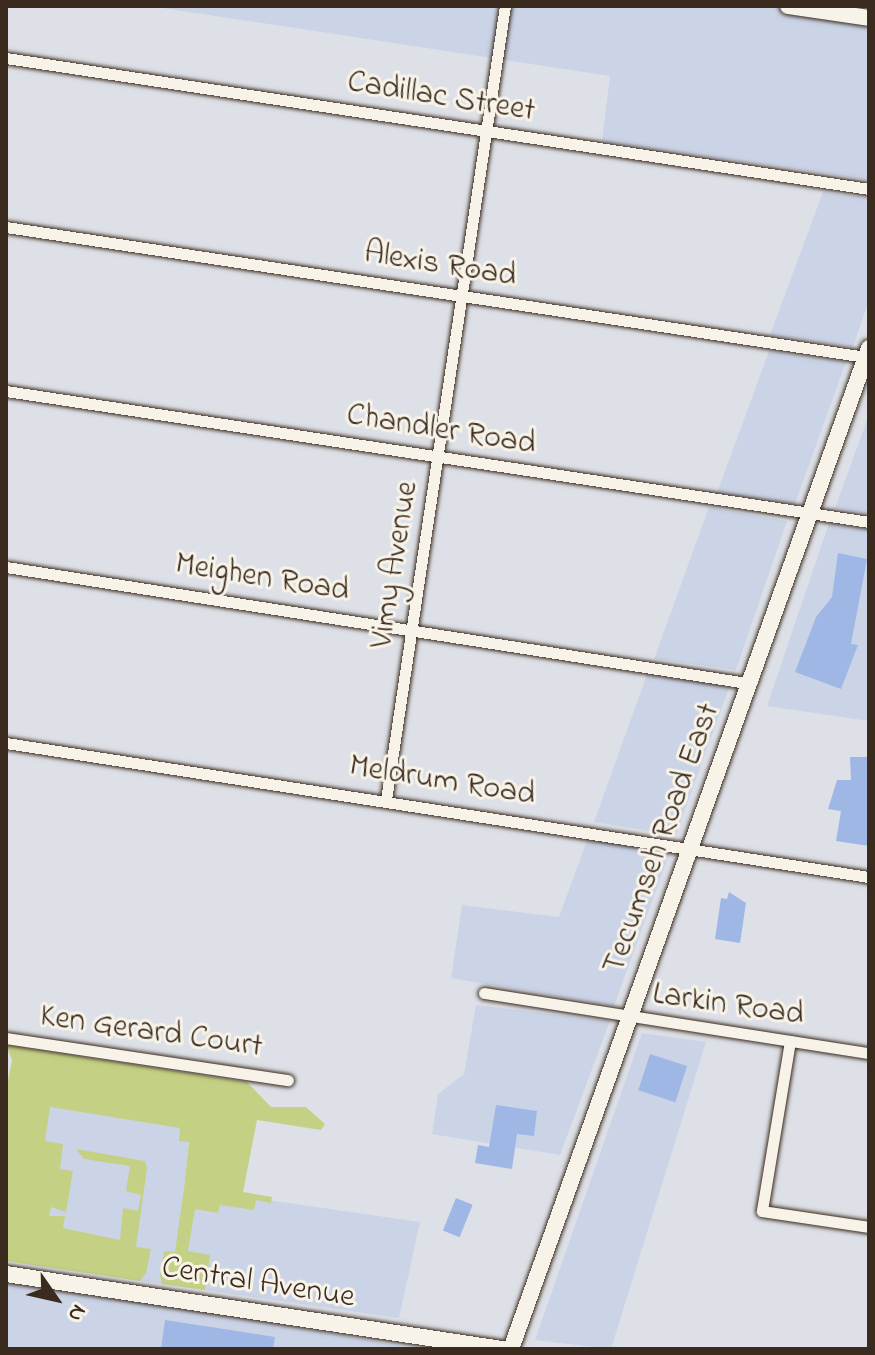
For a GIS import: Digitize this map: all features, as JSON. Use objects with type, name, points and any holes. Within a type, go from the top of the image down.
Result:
[{"type":"main road","points":[[788,6],[869,18]]},
{"type":"main road","name":"Tecumseh Road East","points":[[511,1349],[867,352]]},
{"type":"main road","name":"Central Avenue","points":[[6,1274],[502,1349]]},
{"type":"street","name":"Vimy Avenue","points":[[386,800],[505,6]]},
{"type":"street","name":"Cadillac Street","points":[[6,58],[869,189]]},
{"type":"street","name":"Alexis Road","points":[[6,227],[462,296],[867,352]]},
{"type":"street","name":"Chandler Road","points":[[6,391],[869,522]]},
{"type":"street","name":"Meighen Road","points":[[6,567],[413,628],[747,683]]},
{"type":"street","name":"Meldrum Road","points":[[6,743],[869,877]]},
{"type":"street","name":"Larkin Road","points":[[484,993],[869,1053]]},
{"type":"street","name":"Ken Gerard Court","points":[[6,1038],[288,1080]]},
{"type":"street","points":[[790,1041],[762,1211],[869,1227]]},
{"type":"shaded area","points":[[150,6],[869,6],[869,180],[602,141],[610,76]]},
{"type":"shaded area","points":[[823,192],[869,198],[869,300],[853,347],[770,335]]},
{"type":"shaded area","points":[[769,351],[846,362],[795,504],[717,493]]},
{"type":"shaded area","points":[[869,413],[869,514],[835,508]]},
{"type":"shaded area","points":[[709,507],[787,521],[736,670],[654,659]]},
{"type":"shaded area","points":[[829,523],[869,530],[869,721],[767,706]]},
{"type":"shaded area","points":[[649,669],[730,685],[676,835],[594,822]]},
{"type":"shaded area","points":[[588,838],[670,852],[614,1006],[451,978],[462,905],[559,917]]},
{"type":"shaded area","points":[[476,1005],[610,1021],[560,1155],[432,1134],[438,1094],[464,1074]]},
{"type":"shaded area","points":[[642,1033],[706,1042],[611,1349],[535,1340]]},
{"type":"shaded area","points":[[48,1099],[191,1120],[184,1188],[420,1222],[399,1318],[22,1264]]},
{"type":"shaded area","points":[[6,1282],[266,1321],[415,1349],[6,1349]]},
{"type":"green space","points":[[6,1045],[247,1082],[271,1107],[306,1107],[325,1124],[321,1130],[257,1120],[243,1192],[272,1197],[271,1203],[256,1200],[254,1210],[220,1205],[218,1213],[195,1209],[188,1251],[210,1255],[205,1290],[162,1284],[160,1275],[164,1251],[175,1252],[184,1188],[189,1142],[179,1141],[180,1128],[50,1107],[45,1141],[63,1144],[60,1169],[73,1171],[66,1212],[51,1207],[49,1216],[65,1216],[63,1228],[120,1240],[123,1208],[138,1211],[141,1195],[126,1191],[130,1166],[84,1159],[76,1149],[145,1161],[147,1168],[136,1247],[151,1249],[146,1273],[140,1281],[6,1261],[6,1091],[12,1060]]},
{"type":"building","points":[[838,553],[867,559],[851,644],[858,645],[841,689],[795,672],[816,617],[832,597]]},
{"type":"building","points":[[850,757],[869,757],[869,846],[836,841],[841,811],[828,809],[837,780],[851,780]]},
{"type":"building","points":[[729,892],[746,903],[740,943],[715,939],[721,898],[727,899]]},
{"type":"building","points":[[650,1054],[687,1066],[675,1102],[638,1090]]},
{"type":"building","points":[[496,1105],[537,1111],[534,1136],[517,1134],[512,1169],[475,1163],[478,1145],[489,1147]]},
{"type":"building","points":[[456,1198],[473,1205],[460,1237],[443,1230]]},
{"type":"building","points":[[165,1320],[275,1337],[273,1349],[161,1349]]}]
